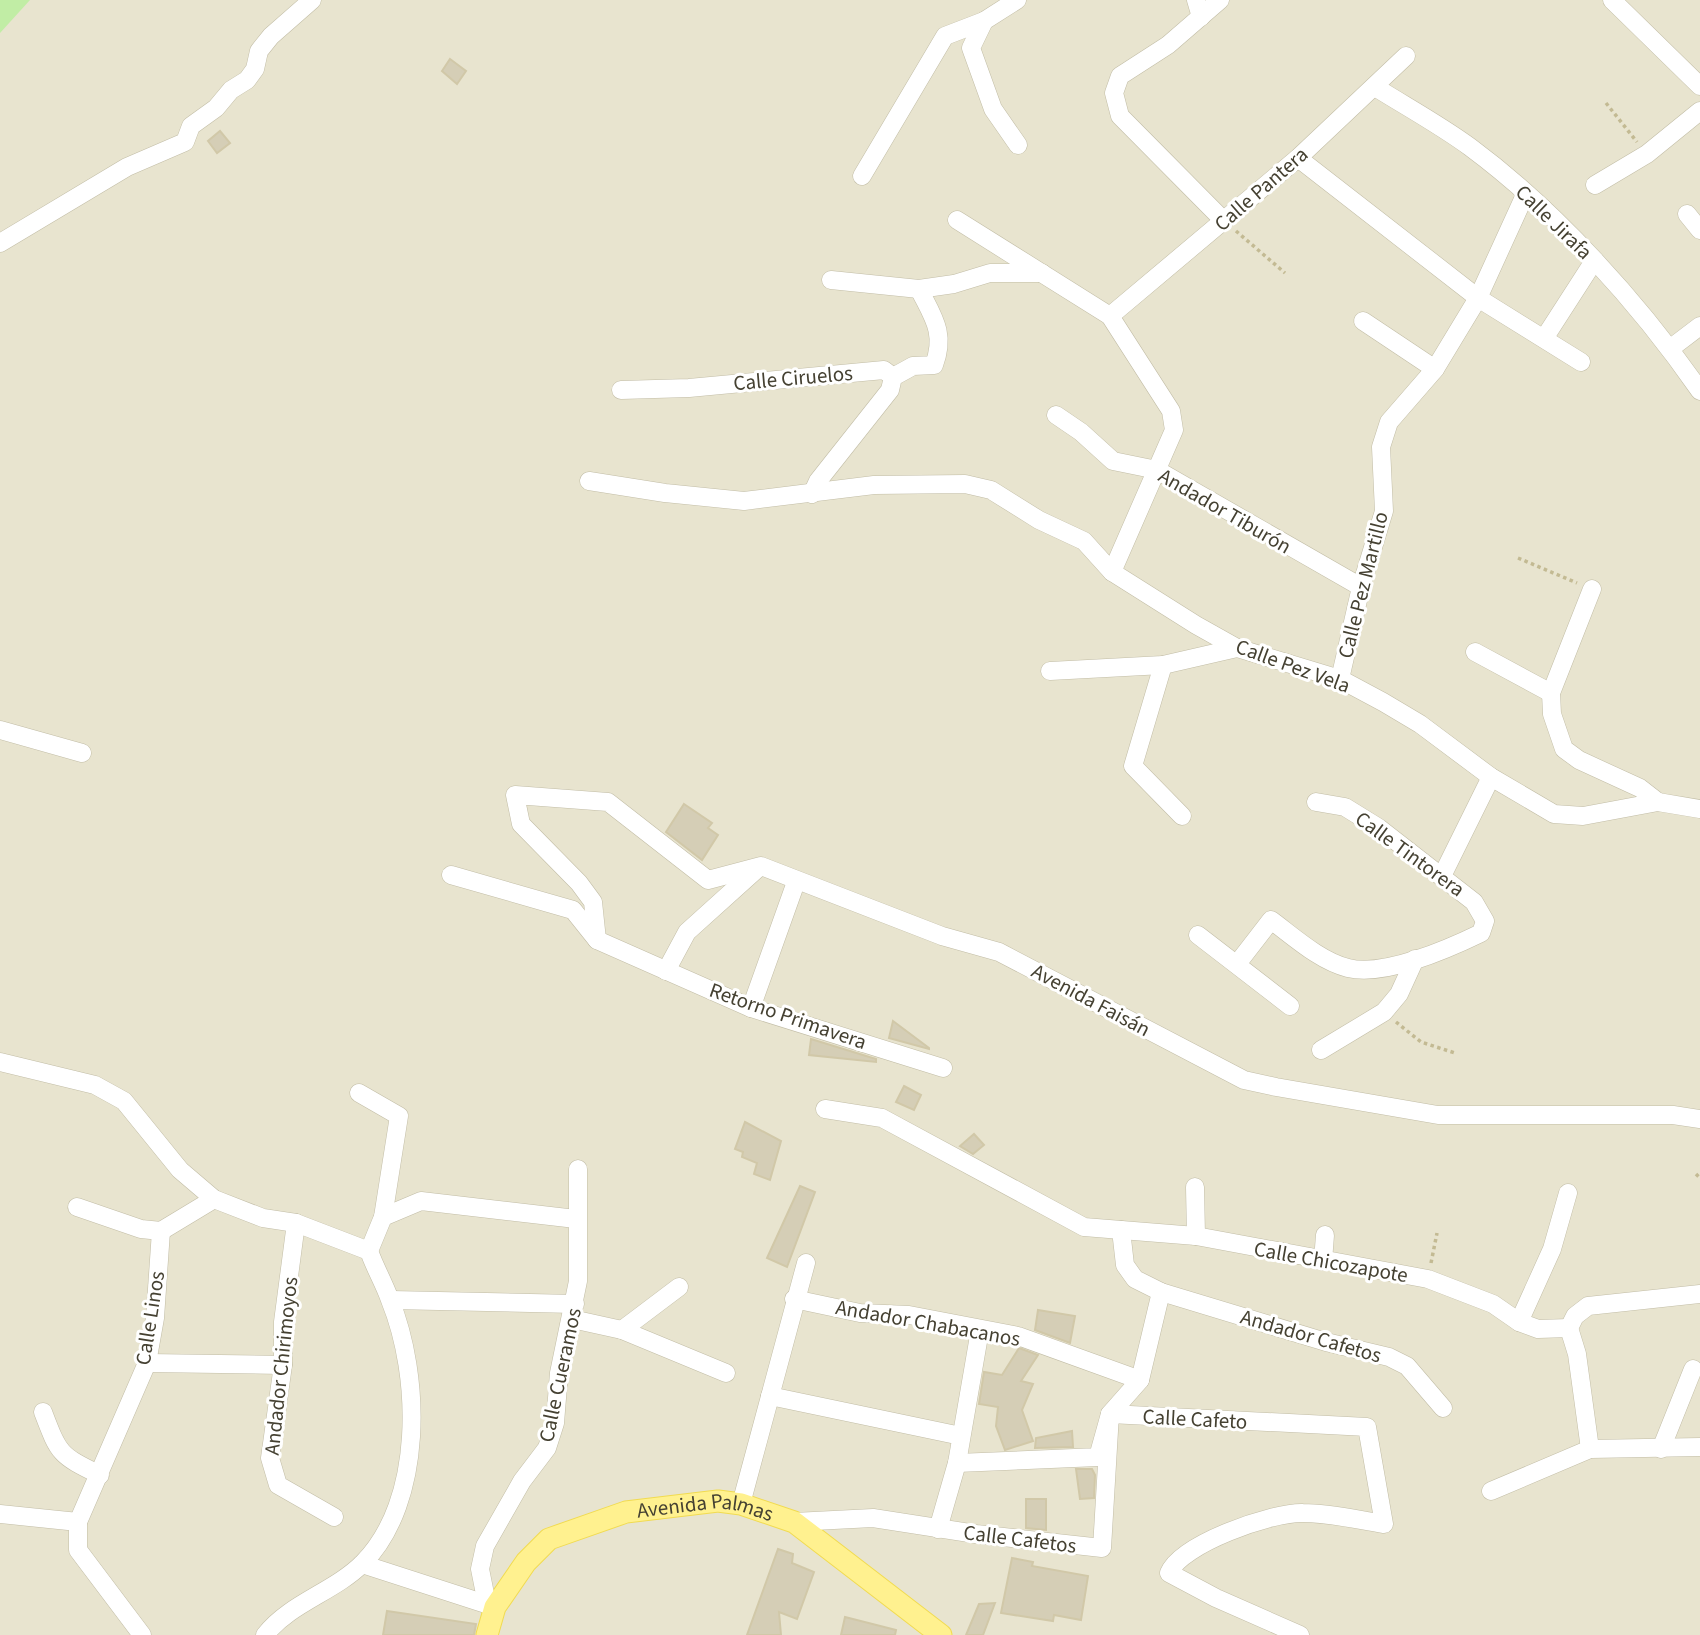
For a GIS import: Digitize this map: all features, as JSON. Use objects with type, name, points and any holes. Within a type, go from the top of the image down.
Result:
[{"type":"main road","name":"Avenida Palmas","points":[[487,1635],[491,1606],[526,1562],[549,1539],[626,1512],[718,1501],[741,1504],[794,1522],[941,1635]]},
{"type":"street","points":[[0,243],[127,167],[185,142],[191,126],[216,108],[231,90],[247,80],[255,69],[259,51],[271,36],[312,0]]},
{"type":"street","points":[[862,176],[945,36],[984,21],[1017,0]]},
{"type":"street","points":[[1220,0],[1198,9],[1167,45],[1120,76],[1114,93],[1120,116],[1224,221]]},
{"type":"street","points":[[1612,0],[1700,86]]},
{"type":"street","points":[[984,21],[971,48],[993,109],[1018,145]]},
{"type":"street","name":"Calle Pantera","points":[[1110,316],[1298,158],[1406,56]]},
{"type":"street","name":"Calle Jirafa","points":[[1375,87],[1468,146],[1558,221],[1671,348],[1700,391]]},
{"type":"street","points":[[1595,185],[1647,154],[1700,111]]},
{"type":"street","points":[[1298,158],[1478,298],[1545,337],[1581,362]]},
{"type":"street","name":"Calle Pez Martillo","points":[[1340,679],[1361,587],[1384,511],[1381,447],[1389,422],[1435,369],[1478,298],[1525,195]]},
{"type":"street","points":[[1687,214],[1700,230]]},
{"type":"street","points":[[957,219],[1110,316],[1171,411],[1174,430],[1112,572]]},
{"type":"street","points":[[1545,337],[1594,261]]},
{"type":"street","points":[[831,280],[919,289],[954,284],[990,273],[1042,273]]},
{"type":"street","points":[[812,494],[818,481],[890,390],[893,377],[913,366],[934,365],[941,347],[938,329],[919,289]]},
{"type":"street","points":[[1363,321],[1435,369]]},
{"type":"street","points":[[1671,348],[1700,326]]},
{"type":"street","name":"Calle Ciruelos","points":[[621,390],[690,388],[884,370],[893,377]]},
{"type":"street","name":"Andador Tiburón","points":[[1056,415],[1113,461],[1157,470],[1361,587]]},
{"type":"street","name":"Calle Pez Vela","points":[[589,481],[665,493],[744,501],[874,485],[965,484],[991,490],[1039,520],[1084,541],[1112,572],[1237,648],[1340,679],[1420,724],[1492,778],[1554,814],[1583,816],[1658,802],[1700,809]]},
{"type":"street","points":[[1592,589],[1550,693],[1552,714],[1564,750],[1579,760],[1640,788],[1658,802]]},
{"type":"street","points":[[1050,671],[1163,665],[1237,648]]},
{"type":"street","points":[[1475,652],[1550,693]]},
{"type":"street","points":[[1163,665],[1133,766],[1182,817]]},
{"type":"street","points":[[0,730],[82,753]]},
{"type":"street","points":[[1443,874],[1492,778]]},
{"type":"street","points":[[597,940],[593,902],[579,883],[521,824],[516,795],[608,802],[708,880],[761,866]]},
{"type":"street","name":"Calle Tintorera","points":[[1237,964],[1271,920],[1327,960],[1347,968],[1366,971],[1415,959],[1481,933],[1485,921],[1474,902],[1443,874],[1345,807],[1316,802]]},
{"type":"street","points":[[666,971],[687,932],[761,866]]},
{"type":"street","name":"Avenida Faisán","points":[[761,866],[796,882],[942,936],[999,952],[1244,1080],[1438,1115],[1673,1115],[1700,1119]]},
{"type":"street","points":[[451,874],[573,910],[597,940]]},
{"type":"street","points":[[751,1008],[796,882]]},
{"type":"street","points":[[1198,935],[1290,1006]]},
{"type":"street","name":"Retorno Primavera","points":[[597,940],[751,1008],[943,1068]]},
{"type":"street","points":[[1321,1050],[1384,1012],[1399,994],[1415,959]]},
{"type":"street","points":[[1,1067],[94,1085],[124,1101],[180,1170],[214,1199],[263,1218],[296,1223],[369,1251]]},
{"type":"street","points":[[265,1635],[287,1614],[331,1590],[362,1564],[385,1538],[401,1499],[411,1448],[405,1355],[390,1300],[369,1251],[383,1217],[399,1116],[359,1093]]},
{"type":"street","name":"Calle Chicozapote","points":[[825,1109],[882,1118],[957,1160],[1046,1204],[1084,1227],[1196,1237],[1427,1279],[1493,1304],[1519,1322],[1538,1329],[1569,1328]]},
{"type":"street","name":"Calle Cueramos","points":[[491,1606],[480,1569],[485,1546],[522,1481],[547,1448],[555,1423],[559,1373],[578,1282],[578,1169]]},
{"type":"street","points":[[1195,1187],[1196,1237]]},
{"type":"street","points":[[1519,1322],[1552,1250],[1568,1193]]},
{"type":"street","points":[[77,1207],[141,1229],[161,1231],[214,1199]]},
{"type":"street","points":[[383,1217],[421,1201],[576,1219]]},
{"type":"street","name":"Andador Chirimoyos","points":[[296,1223],[283,1322],[284,1365],[270,1458],[272,1474],[278,1485],[334,1517]]},
{"type":"street","name":"Andador Cafetos","points":[[1121,1230],[1125,1265],[1135,1279],[1161,1292],[1325,1342],[1389,1357],[1407,1366],[1443,1408]]},
{"type":"street","name":"Calle Linos","points":[[78,1522],[147,1363],[155,1318],[161,1231]]},
{"type":"street","points":[[1323,1261],[1325,1235]]},
{"type":"street","points":[[741,1504],[794,1299],[806,1263]]},
{"type":"street","points":[[622,1331],[679,1287]]},
{"type":"street","points":[[957,1463],[1098,1457],[1110,1414],[1140,1380],[1161,1292]]},
{"type":"street","points":[[1590,1449],[1577,1354],[1569,1328],[1574,1317],[1588,1306],[1700,1294]]},
{"type":"street","name":"Andador Chabacanos","points":[[794,1299],[860,1313],[909,1315],[1018,1336],[1140,1380]]},
{"type":"street","points":[[390,1300],[573,1311],[726,1373]]},
{"type":"street","points":[[939,1529],[957,1463],[981,1330]]},
{"type":"street","points":[[147,1363],[284,1365]]},
{"type":"street","points":[[1661,1449],[1693,1369]]},
{"type":"street","points":[[770,1396],[961,1436]]},
{"type":"street","points":[[43,1412],[57,1447],[65,1459],[100,1475]]},
{"type":"street","name":"Calle Cafeto","points":[[1110,1414],[1367,1427],[1384,1524],[1302,1513],[1256,1521],[1187,1553],[1173,1563],[1169,1573],[1216,1598],[1300,1635]]},
{"type":"street","name":"Calle Cafetos","points":[[794,1522],[873,1518],[939,1529],[1102,1548],[1110,1414]]},
{"type":"street","points":[[1491,1491],[1590,1449],[1700,1447]]},
{"type":"street","points":[[0,1514],[78,1522],[78,1550],[140,1634]]},
{"type":"street","points":[[362,1564],[491,1606]]},
{"type":"path","points":[[1606,103],[1647,154]]},
{"type":"path","points":[[1224,221],[1285,273]]},
{"type":"path","points":[[1518,558],[1592,589]]},
{"type":"path","points":[[1384,1012],[1421,1042],[1455,1053]]},
{"type":"path","points":[[1696,1174],[1700,1178]]},
{"type":"path","points":[[1427,1279],[1437,1233]]},
{"type":"shaded area","points":[[0,0],[1700,0],[1700,1635],[0,1635]]},
{"type":"green space","points":[[0,0],[30,0],[0,33]]},
{"type":"building","points":[[450,59],[466,71],[457,84],[442,71]]},
{"type":"building","points":[[220,131],[230,143],[217,153],[208,141]]},
{"type":"building","points":[[684,804],[712,823],[708,828],[718,835],[702,860],[666,832]]},
{"type":"building","points":[[893,1021],[929,1048],[929,1049],[889,1038]]},
{"type":"building","points":[[811,1039],[876,1059],[876,1062],[809,1055]]},
{"type":"building","points":[[904,1086],[921,1095],[914,1110],[896,1102]]},
{"type":"building","points":[[745,1122],[781,1141],[770,1180],[754,1174],[757,1163],[742,1157],[743,1152],[735,1149]]},
{"type":"building","points":[[974,1134],[984,1145],[973,1154],[960,1146]]},
{"type":"building","points":[[800,1186],[815,1192],[787,1267],[767,1258]]},
{"type":"building","points":[[1038,1310],[1075,1316],[1070,1343],[1035,1330]]},
{"type":"building","points":[[1019,1348],[1038,1355],[1021,1381],[1033,1384],[1022,1410],[1033,1441],[1005,1450],[996,1426],[998,1407],[979,1404],[984,1372],[1002,1375]]},
{"type":"building","points":[[1072,1431],[1073,1447],[1035,1448],[1036,1438]]},
{"type":"building","points":[[1076,1469],[1092,1469],[1095,1475],[1094,1498],[1080,1499]]},
{"type":"building","points":[[1026,1499],[1046,1499],[1046,1530],[1026,1528]]},
{"type":"building","points":[[778,1549],[793,1554],[792,1563],[814,1572],[797,1619],[779,1612],[781,1635],[747,1635]]},
{"type":"building","points":[[1012,1558],[1033,1562],[1032,1566],[1088,1576],[1081,1620],[1054,1615],[1053,1621],[1001,1613]]},
{"type":"building","points":[[995,1603],[983,1635],[966,1635],[979,1604]]},
{"type":"building","points":[[387,1611],[476,1624],[474,1635],[383,1635]]},
{"type":"building","points":[[845,1617],[896,1630],[895,1635],[841,1635]]}]
